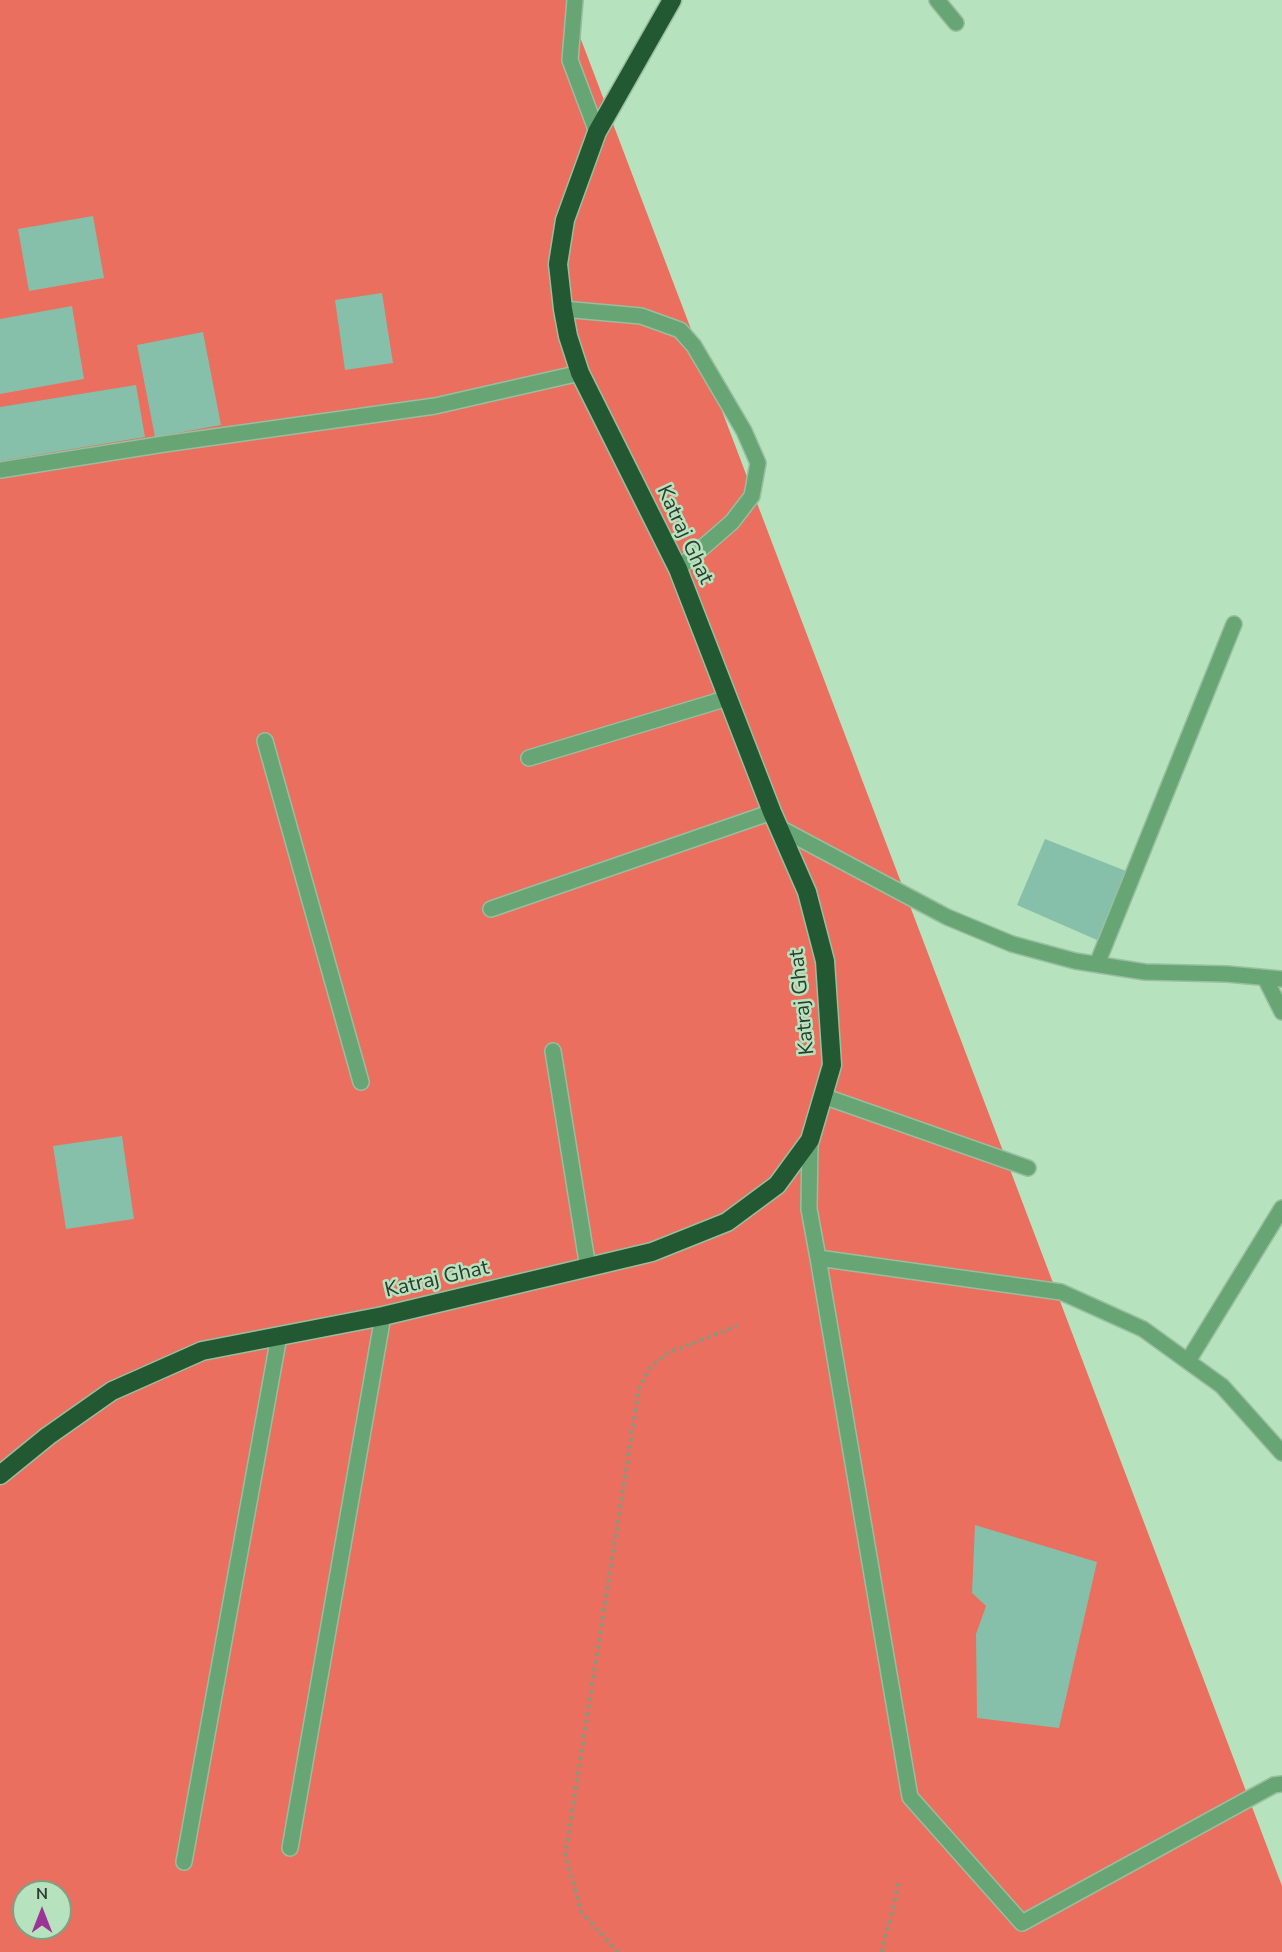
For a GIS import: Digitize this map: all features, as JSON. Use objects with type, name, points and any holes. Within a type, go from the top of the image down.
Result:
[{"type":"highway","name":"Katraj Ghat","points":[[0,1475],[48,1436],[112,1391],[202,1351],[383,1316],[588,1268],[652,1252],[727,1222],[777,1185],[810,1140],[832,1065],[825,961],[807,892],[775,819],[678,569],[580,373],[568,336],[563,309],[558,264],[565,220],[597,132],[672,0]]},
{"type":"street","points":[[575,0],[570,60],[597,132]]},
{"type":"street","points":[[937,0],[956,23]]},
{"type":"street","points":[[563,309],[640,316],[680,330],[694,346],[744,431],[758,463],[752,496],[732,522],[678,569]]},
{"type":"street","points":[[0,470],[164,444],[435,406],[580,373]]},
{"type":"street","points":[[1097,964],[1234,624]]},
{"type":"street","points":[[530,758],[728,698]]},
{"type":"street","points":[[265,741],[361,1082]]},
{"type":"street","points":[[491,909],[775,819],[947,917],[1012,944],[1075,961],[1145,972],[1227,974],[1282,979]]},
{"type":"street","points":[[1266,978],[1282,1012]]},
{"type":"street","points":[[553,1051],[588,1268]]},
{"type":"street","points":[[823,1096],[1028,1168]]},
{"type":"street","points":[[810,1140],[809,1209],[910,1797],[1022,1923],[1274,1785],[1282,1784]]},
{"type":"street","points":[[1188,1361],[1282,1208]]},
{"type":"street","points":[[818,1258],[1061,1292],[1143,1329],[1188,1361],[1222,1386],[1282,1453]]},
{"type":"street","points":[[290,1848],[383,1316]]},
{"type":"street","points":[[184,1862],[279,1336]]},
{"type":"path","points":[[618,1952],[582,1913],[565,1856],[639,1388],[650,1368],[668,1353],[737,1326]]},
{"type":"path","points":[[882,1952],[898,1882]]},
{"type":"shaded area","points":[[0,0],[566,0],[1282,1886],[1282,1952],[0,1952]]},
{"type":"building","points":[[93,216],[104,278],[29,291],[18,229]]},
{"type":"building","points":[[382,293],[393,363],[345,370],[335,300]]},
{"type":"building","points":[[72,306],[84,379],[0,394],[0,319]]},
{"type":"building","points":[[203,332],[221,425],[155,437],[137,345]]},
{"type":"building","points":[[136,385],[145,437],[0,461],[0,407]]},
{"type":"building","points":[[1045,839],[1126,871],[1097,940],[1017,905]]},
{"type":"building","points":[[122,1136],[134,1219],[66,1229],[53,1146]]},
{"type":"building","points":[[975,1525],[1097,1562],[1059,1728],[977,1718],[976,1634],[986,1606],[972,1593]]}]
